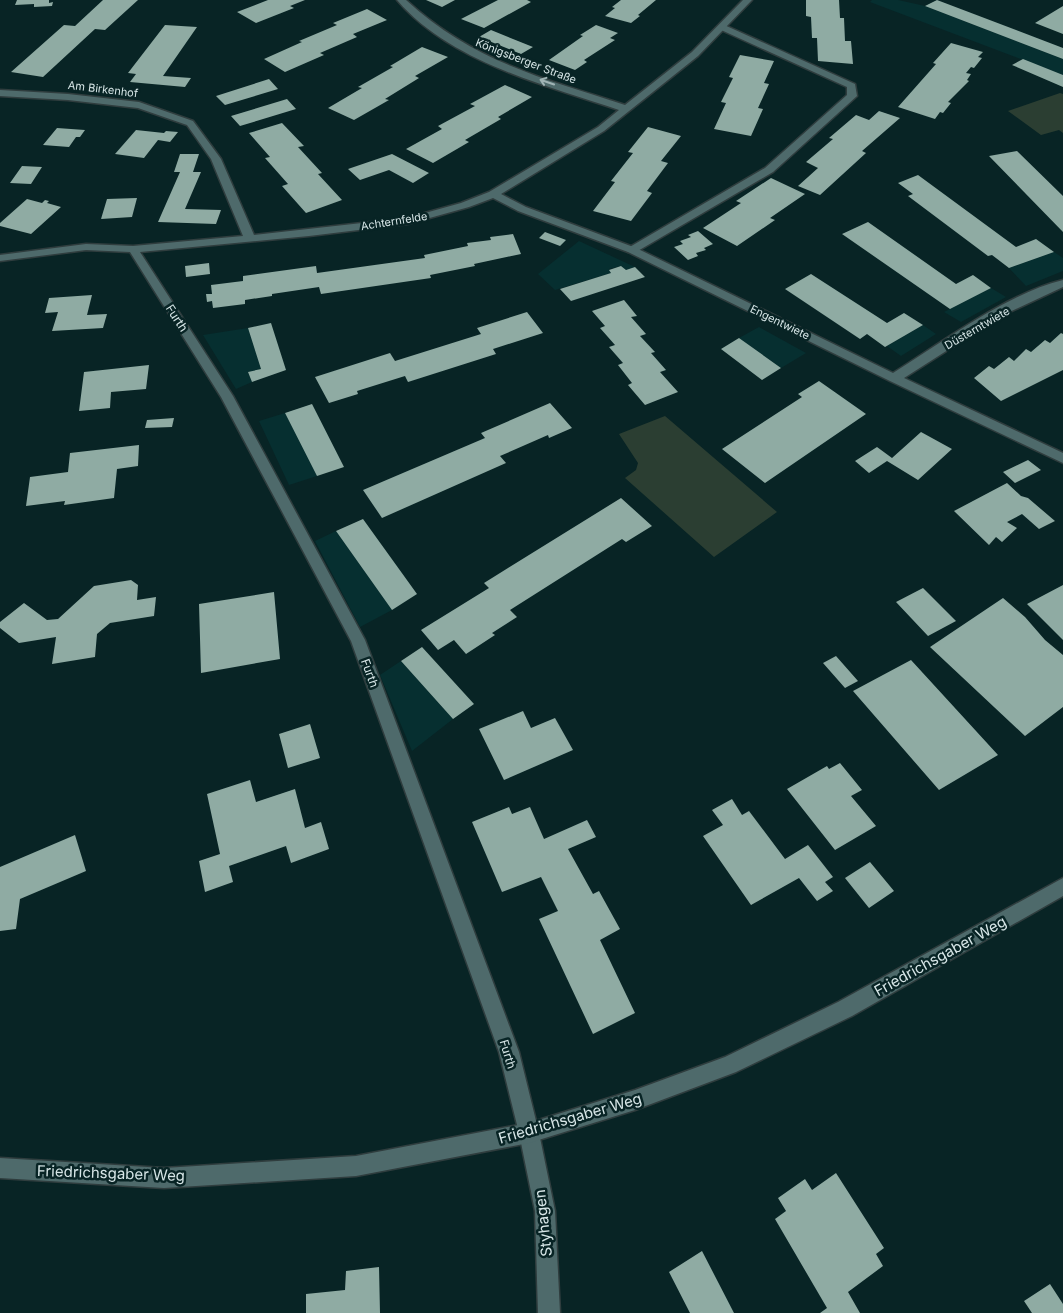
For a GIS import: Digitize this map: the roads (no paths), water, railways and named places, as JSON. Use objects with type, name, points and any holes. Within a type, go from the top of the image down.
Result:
[{"type":"street","name":"Königsberger Straße","points":[[401,0],[422,20],[443,36],[475,55],[507,68],[627,109]]},
{"type":"street","name":"Achternfelde","points":[[0,258],[86,248],[133,249],[250,238],[408,221],[434,215],[494,194],[601,129],[695,54],[748,0]]},
{"type":"street","points":[[632,250],[769,170],[852,96],[852,86],[722,27]]},
{"type":"street","name":"Am Birkenhof","points":[[0,93],[68,97],[139,105],[190,123],[216,159],[250,238]]},
{"type":"street","name":"Engentwiete","points":[[494,194],[522,209],[632,250],[1063,458]]},
{"type":"street","name":"Furth","points":[[133,249],[227,396],[358,640],[509,1052],[530,1133]]},
{"type":"street","name":"Düsterntwiete","points":[[894,378],[968,331],[1041,291],[1063,283]]},
{"type":"street","name":"Friedrichsgaber Weg","points":[[0,1168],[164,1178],[356,1166],[530,1133],[635,1100],[730,1065],[845,1009],[1063,886]]},
{"type":"street","name":"Styhagen","points":[[530,1133],[545,1211],[549,1313]]}]
